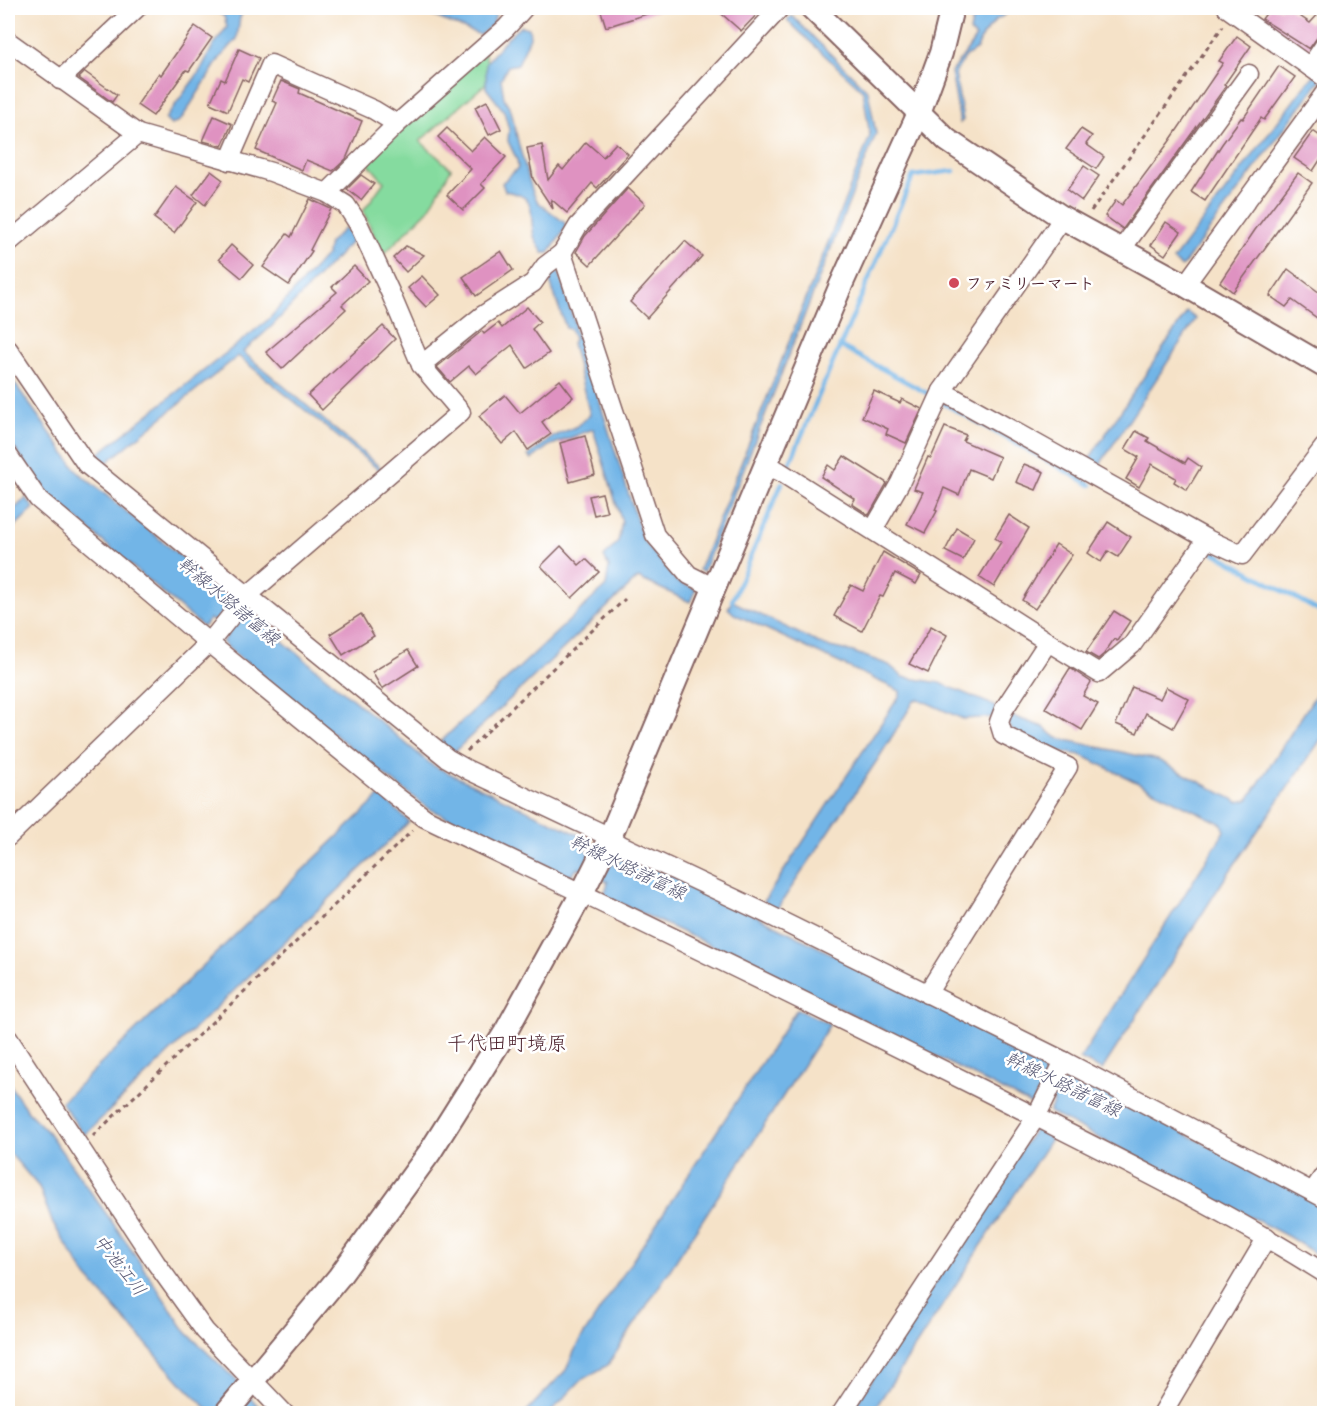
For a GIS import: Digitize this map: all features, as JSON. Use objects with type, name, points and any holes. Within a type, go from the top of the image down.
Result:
[{"type":"street","points":[[60,80],[137,8]]},
{"type":"street","points":[[327,193],[397,124],[506,28],[524,8]]},
{"type":"street","points":[[421,365],[483,315],[533,283],[545,266],[562,253],[578,225],[780,8]]},
{"type":"street","points":[[812,8],[947,140],[1072,223],[1185,285],[1324,366]]},
{"type":"street","points":[[225,1413],[339,1277],[430,1152],[505,1033],[586,885],[605,846],[715,588],[841,285],[919,113],[941,53],[952,8]]},
{"type":"street","points":[[1231,10],[1317,72],[1324,46]]},
{"type":"street","points":[[8,41],[138,134],[271,172],[327,193],[346,205],[359,225],[421,365],[461,412],[244,601],[213,638],[8,837]]},
{"type":"street","points":[[230,161],[271,64],[374,110],[397,124]]},
{"type":"street","points":[[1121,250],[1249,74]]},
{"type":"street","points":[[1185,285],[1324,94]]},
{"type":"street","points":[[8,243],[138,134]]},
{"type":"street","points":[[873,530],[900,483],[939,398],[1072,223]]},
{"type":"street","points":[[562,253],[655,535],[689,575],[715,588]]},
{"type":"street","points":[[8,349],[86,464],[244,601],[447,757],[605,846],[621,845],[767,914],[1064,1061],[1319,1195],[1324,1175]]},
{"type":"street","points":[[939,398],[1202,546],[1242,555],[1324,447]]},
{"type":"street","points":[[8,455],[38,500],[213,638],[402,801],[425,818],[586,885],[817,1007],[1036,1117],[1266,1237],[1324,1273]]},
{"type":"street","points":[[766,466],[780,471],[1099,673],[1132,645],[1202,546]]},
{"type":"street","points":[[927,994],[1068,767],[1003,735],[1002,716],[1048,642]]},
{"type":"street","points":[[8,1038],[79,1149],[205,1331],[285,1413]]},
{"type":"street","points":[[841,1413],[1036,1117],[1064,1061]]},
{"type":"street","points":[[1162,1413],[1266,1237]]},
{"type":"path","points":[[1072,223],[1231,10]]},
{"type":"path","points":[[447,757],[625,599]]},
{"type":"path","points":[[79,1149],[425,818]]},
{"type":"green space","points":[[482,41],[491,79],[420,141],[451,169],[429,209],[383,255],[363,211],[384,182],[366,161]]},
{"type":"water","points":[[210,8],[246,8],[240,17],[237,39],[220,58],[181,120],[171,125],[165,119],[200,71],[213,46],[227,27],[224,16]]},
{"type":"water","points":[[413,8],[484,8],[496,13],[493,24],[480,35]]},
{"type":"water","points":[[986,8],[1012,8],[997,19],[982,36],[977,49],[966,56],[955,73],[963,120],[960,123],[951,72],[976,37],[970,32],[972,22]]},
{"type":"water","points":[[792,16],[868,91],[876,134],[703,572],[699,570],[870,136],[863,91],[787,20]]},
{"type":"water","points":[[521,26],[529,28],[530,37],[518,64],[508,66],[501,79],[504,98],[511,110],[533,193],[538,202],[565,223],[565,229],[549,253],[543,253],[535,238],[528,201],[505,191],[502,183],[518,168],[517,160],[508,141],[509,129],[504,111],[486,88],[486,63],[507,38]]},
{"type":"water","points":[[1324,63],[1324,75],[1182,267],[1173,260]]},
{"type":"water","points":[[345,228],[354,239],[272,326],[243,352],[381,468],[379,470],[238,356],[106,463],[97,455],[269,319],[327,254],[329,243]]},
{"type":"water","points":[[553,272],[559,272],[574,328],[580,339],[643,540],[677,582],[696,589],[690,602],[638,578],[454,752],[440,742],[606,586],[609,567],[604,557],[618,542],[622,522],[593,429],[549,446],[532,459],[528,456],[553,437],[577,426],[590,415],[572,343],[574,339],[570,329],[566,328],[548,276]]},
{"type":"water","points":[[1187,312],[1196,319],[1097,469],[1087,462]]},
{"type":"water","points":[[8,374],[78,472],[229,596],[225,601],[230,604],[215,622],[210,619],[203,627],[46,493],[8,439]]},
{"type":"water","points":[[26,498],[34,508],[8,533],[8,515]]},
{"type":"water","points":[[732,601],[825,646],[853,652],[889,665],[903,677],[940,683],[993,705],[998,711],[1043,727],[1057,738],[1158,760],[1238,802],[1248,800],[1324,682],[1324,735],[1225,878],[1102,1070],[1080,1059],[1225,831],[1222,824],[1081,755],[1050,750],[1013,731],[1007,723],[995,717],[963,719],[919,699],[914,701],[878,759],[777,909],[770,907],[764,901],[900,695],[900,691],[734,614],[728,608]]},
{"type":"water","name":"幹線水路諸富線","points":[[250,614],[432,765],[586,838],[586,851],[617,866],[625,854],[763,919],[1052,1066],[1046,1078],[1062,1085],[1068,1073],[1306,1196],[1324,1208],[1324,1259],[1289,1237],[1049,1112],[1054,1101],[1038,1093],[1032,1105],[756,966],[604,896],[608,882],[578,868],[569,877],[428,808],[222,642],[228,635],[225,633],[239,618],[244,621]]},
{"type":"water","points":[[381,795],[409,822],[84,1135],[61,1102]]},
{"type":"water","points":[[797,1009],[830,1024],[608,1365],[581,1380],[550,1413],[525,1413],[566,1370],[577,1345]]},
{"type":"water","name":"中池江川","points":[[8,1078],[28,1112],[48,1132],[127,1243],[186,1332],[235,1379],[264,1413],[212,1413],[180,1382],[87,1277],[53,1224],[39,1187],[8,1151]]},
{"type":"water","points":[[1035,1128],[1051,1139],[872,1413],[850,1414]]},
{"type":"building","points":[[600,8],[658,8],[659,10],[606,27]]},
{"type":"building","points":[[715,8],[763,8],[741,31]]},
{"type":"building","points":[[1270,8],[1288,8],[1310,23],[1324,8],[1324,28],[1309,49],[1262,19]]},
{"type":"building","points":[[195,26],[212,38],[153,116],[137,105]]},
{"type":"building","points":[[1237,36],[1251,46],[1224,85],[1226,86],[1123,229],[1105,216],[1116,200],[1122,205],[1169,142],[1223,63],[1219,61]]},
{"type":"building","points":[[239,49],[259,58],[248,82],[242,79],[228,111],[210,103],[221,79],[225,81]]},
{"type":"building","points":[[1279,66],[1295,77],[1264,120],[1261,118],[1205,201],[1191,192],[1222,144],[1241,118],[1243,119]]},
{"type":"building","points":[[85,72],[117,95],[112,102],[79,78]]},
{"type":"building","points":[[281,81],[300,89],[299,93],[362,121],[346,159],[333,171],[306,160],[302,170],[256,150],[277,103],[272,101]]},
{"type":"building","points":[[487,101],[501,129],[489,135],[475,107]]},
{"type":"building","points":[[214,116],[232,124],[222,146],[203,141]]},
{"type":"building","points":[[447,128],[471,151],[485,137],[506,157],[481,184],[485,188],[463,210],[447,195],[471,169],[438,137]]},
{"type":"building","points":[[1081,129],[1092,136],[1086,144],[1104,157],[1096,169],[1066,149]]},
{"type":"building","points":[[1313,131],[1324,139],[1324,154],[1313,171],[1294,158]]},
{"type":"building","points":[[586,142],[603,157],[616,143],[628,154],[597,188],[592,183],[567,213],[551,199],[553,209],[533,179],[527,148],[542,145],[548,180],[559,166],[563,170]]},
{"type":"building","points":[[1084,166],[1099,176],[1082,201],[1067,190]]},
{"type":"building","points":[[211,171],[223,180],[205,205],[193,195]]},
{"type":"building","points":[[1298,173],[1312,183],[1233,292],[1220,282]]},
{"type":"building","points":[[361,175],[374,184],[361,200],[347,189]]},
{"type":"building","points":[[176,187],[197,202],[174,233],[154,218]]},
{"type":"building","points":[[628,188],[645,204],[590,265],[576,252],[585,236]]},
{"type":"building","points":[[310,199],[331,209],[310,250],[312,251],[289,285],[263,267],[287,234],[291,237]]},
{"type":"building","points":[[1166,222],[1181,232],[1165,255],[1151,245]]},
{"type":"building","points":[[685,241],[702,256],[647,318],[630,302]]},
{"type":"building","points":[[231,245],[253,265],[242,278],[219,259]]},
{"type":"building","points":[[406,246],[424,255],[406,272],[393,258]]},
{"type":"building","points":[[501,251],[513,270],[476,296],[463,277]]},
{"type":"building","points":[[354,266],[368,281],[342,305],[346,309],[282,369],[266,352],[337,292],[332,287]]},
{"type":"building","points":[[1288,269],[1324,296],[1324,323],[1292,300],[1286,307],[1270,296]]},
{"type":"building","points":[[422,276],[440,295],[426,307],[408,288]]},
{"type":"building","points":[[527,307],[540,322],[532,329],[549,353],[527,368],[512,345],[476,374],[469,366],[450,382],[437,367],[482,331],[484,334],[498,323],[502,328]]},
{"type":"building","points":[[383,326],[395,339],[322,410],[308,395]]},
{"type":"building","points":[[560,380],[573,397],[542,422],[551,434],[528,450],[516,432],[502,444],[479,416],[505,395],[520,413]]},
{"type":"building","points":[[874,391],[900,403],[902,399],[922,409],[906,443],[886,434],[888,429],[862,417]]},
{"type":"building","points":[[945,427],[966,435],[963,441],[1000,457],[991,478],[969,469],[959,495],[944,488],[935,510],[937,511],[925,533],[907,524],[923,492],[914,489]]},
{"type":"building","points":[[1136,431],[1149,438],[1147,441],[1185,463],[1188,458],[1201,467],[1187,490],[1174,482],[1176,478],[1152,464],[1139,487],[1126,479],[1139,457],[1125,449]]},
{"type":"building","points":[[585,436],[595,475],[570,482],[560,443]]},
{"type":"building","points":[[844,456],[887,483],[869,515],[852,504],[855,499],[821,477],[828,465],[835,470]]},
{"type":"building","points":[[1024,464],[1044,472],[1036,490],[1016,482]]},
{"type":"building","points":[[602,493],[607,512],[594,515],[589,496]]},
{"type":"building","points":[[1009,515],[1029,528],[994,587],[979,577],[1001,542],[995,538]]},
{"type":"building","points":[[1108,522],[1131,537],[1118,557],[1108,551],[1101,562],[1088,553]]},
{"type":"building","points":[[957,528],[974,538],[963,560],[945,551]]},
{"type":"building","points":[[1056,544],[1072,555],[1035,609],[1022,600]]},
{"type":"building","points":[[561,546],[579,565],[586,559],[599,572],[572,598],[541,566]]},
{"type":"building","points":[[883,552],[921,575],[916,584],[895,573],[862,631],[834,616],[851,585],[863,591]]},
{"type":"building","points":[[1114,611],[1130,621],[1117,641],[1114,639],[1098,659],[1086,652]]},
{"type":"building","points":[[361,614],[374,636],[343,655],[330,634]]},
{"type":"building","points":[[931,626],[947,635],[928,673],[909,664]]},
{"type":"building","points":[[408,650],[418,666],[382,689],[372,672]]},
{"type":"building","points":[[1070,668],[1091,682],[1083,696],[1098,704],[1082,730],[1045,708]]},
{"type":"building","points":[[1132,687],[1160,699],[1166,687],[1189,699],[1173,728],[1146,713],[1137,733],[1116,724]]},
{"type":"waterway","points":[[789,465],[913,176],[954,171]]},
{"type":"waterway","points":[[840,346],[934,397]]},
{"type":"waterway","points":[[941,402],[1091,485]]},
{"type":"waterway","points":[[732,601],[782,483]]},
{"type":"waterway","points":[[1206,548],[1324,614]]},
{"type":"place","name":"ファミリーマート","points":[[954,283]]},
{"type":"district","name":"千代田町境原","points":[[507,1043]]}]
